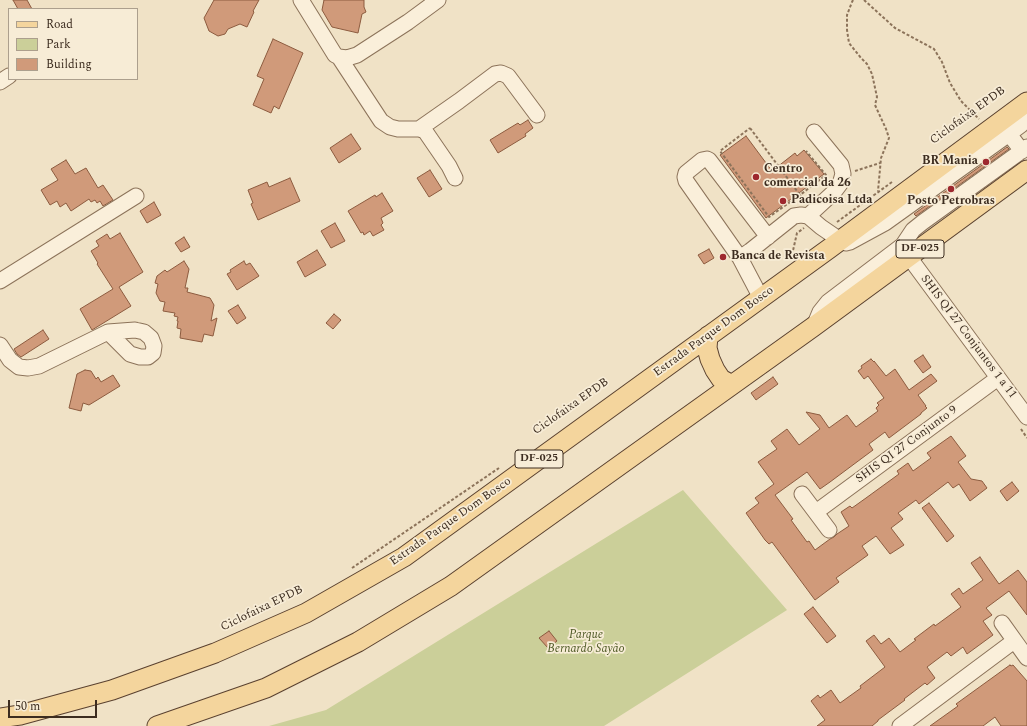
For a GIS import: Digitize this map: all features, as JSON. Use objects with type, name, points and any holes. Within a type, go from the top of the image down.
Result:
[{"type":"main road","name":"Estrada Parque Dom Bosco","points":[[0,718],[20,715],[112,690],[215,653],[306,613],[404,557],[761,298],[832,239],[877,212],[981,124],[1027,102]]},
{"type":"main road","name":"DF-025","points":[[157,726],[266,688],[358,642],[451,586],[813,327],[1027,170]]},
{"type":"main road","points":[[708,336],[707,348],[715,370],[721,379],[732,385]]},
{"type":"street","points":[[301,0],[335,55],[339,57],[381,121],[390,127],[398,129],[419,129],[425,132],[449,166],[455,178]]},
{"type":"street","points":[[339,57],[351,58],[357,55],[408,22],[438,0]]},
{"type":"street","points":[[419,129],[495,74],[501,73],[508,76],[537,115]]},
{"type":"street","points":[[810,213],[832,239],[850,242],[885,223],[1009,134],[1027,117]]},
{"type":"street","points":[[740,258],[794,216],[810,213],[834,192],[840,184],[844,174],[841,165],[814,132]]},
{"type":"street","points":[[813,327],[820,312],[828,302],[903,245],[913,230],[1024,149],[1009,134]]},
{"type":"street","points":[[761,298],[740,258],[686,181],[686,173],[702,160],[709,160],[768,237]]},
{"type":"street","points":[[0,282],[136,196]]},
{"type":"street","name":"SHIS QI 27 Conjuntos 1 a 11","points":[[909,257],[1027,417]]},
{"type":"street","points":[[0,345],[10,360],[19,367],[28,368],[38,366],[108,332]]},
{"type":"street","name":"SHIS QI 27 Conjunto 9","points":[[816,512],[998,378]]},
{"type":"street","points":[[802,494],[829,530]]},
{"type":"street","points":[[1002,624],[1027,658]]},
{"type":"street","points":[[900,726],[1014,641]]},
{"type":"path","points":[[853,0],[848,15],[847,30],[849,43],[867,64],[872,74],[877,97],[876,105],[889,138],[880,163],[877,212]]},
{"type":"path","points":[[864,0],[895,28],[934,49],[942,62],[950,83],[961,101],[981,124]]},
{"type":"path","points":[[806,151],[826,175],[800,195],[769,217],[720,151],[750,128],[800,195],[810,213]]},
{"type":"path","points":[[844,174],[880,163]]},
{"type":"path","points":[[832,239],[878,192],[897,178]]},
{"type":"path","points":[[792,255],[798,251]]},
{"type":"path","points":[[350,569],[500,467]]},
{"type":"green space","name":"Parque Bernardo Sayão","points":[[683,490],[787,610],[604,726],[269,726],[326,710]]},
{"type":"building","points":[[13,0],[27,0],[31,8],[17,8]]},
{"type":"building","points":[[214,0],[259,0],[247,27],[240,24],[228,29],[225,34],[218,36],[209,31],[204,18]]},
{"type":"building","points":[[324,0],[364,0],[366,12],[362,14],[358,33],[332,27],[322,10]]},
{"type":"building","points":[[273,39],[303,53],[279,109],[274,106],[271,113],[253,105],[264,79],[257,76]]},
{"type":"building","points":[[528,120],[533,128],[525,134],[526,136],[498,153],[490,140],[518,123],[520,125]]},
{"type":"building","points":[[351,134],[361,149],[339,163],[330,148]]},
{"type":"building","points":[[746,136],[772,171],[795,153],[797,156],[804,150],[824,174],[766,218],[720,155]]},
{"type":"building","points":[[1007,147],[1009,149],[916,216],[914,214]]},
{"type":"building","points":[[66,160],[75,174],[86,168],[98,188],[103,185],[113,200],[103,206],[100,201],[97,203],[95,200],[91,202],[89,199],[71,211],[66,203],[60,207],[57,201],[50,205],[41,190],[58,180],[51,169]]},
{"type":"building","points":[[430,170],[442,189],[429,197],[417,178]]},
{"type":"building","points":[[290,178],[300,201],[258,220],[251,204],[253,203],[248,190],[267,182],[269,187]]},
{"type":"building","points":[[382,193],[393,211],[381,218],[383,223],[381,225],[384,230],[373,236],[370,231],[364,235],[363,232],[361,233],[348,211],[375,195],[376,197]]},
{"type":"building","points":[[154,202],[161,215],[147,223],[140,211]]},
{"type":"building","points":[[335,223],[345,241],[331,248],[321,231]]},
{"type":"building","points":[[120,233],[143,272],[119,287],[131,306],[92,330],[80,309],[113,289],[97,264],[98,263],[91,251],[99,246],[96,241],[107,234],[110,239]]},
{"type":"building","points":[[184,237],[190,247],[181,252],[175,243]]},
{"type":"building","points":[[709,249],[714,258],[704,264],[698,255]]},
{"type":"building","points":[[317,250],[326,265],[305,277],[297,262]]},
{"type":"building","points":[[184,261],[189,269],[185,288],[188,288],[187,292],[210,298],[214,305],[211,321],[217,318],[213,336],[204,334],[202,342],[180,338],[181,329],[177,328],[178,317],[174,316],[175,313],[163,311],[165,302],[160,301],[156,293],[158,284],[155,283],[157,276],[165,270],[167,272]]},
{"type":"building","points":[[244,261],[246,265],[250,263],[259,276],[237,290],[227,274],[231,272],[230,270]]},
{"type":"building","points":[[238,305],[246,318],[237,324],[228,311]]},
{"type":"building","points":[[334,314],[341,320],[333,329],[326,323]]},
{"type":"building","points":[[43,330],[49,339],[21,357],[17,354],[14,349]]},
{"type":"building","points":[[923,355],[931,367],[923,373],[914,361]]},
{"type":"building","points":[[871,359],[886,376],[895,369],[909,390],[931,374],[937,381],[918,395],[927,408],[921,414],[889,438],[885,432],[869,444],[873,450],[830,482],[820,489],[807,472],[775,495],[793,519],[791,520],[807,542],[809,541],[815,550],[849,526],[841,512],[850,506],[852,508],[899,474],[897,471],[908,463],[913,471],[931,458],[927,453],[951,436],[966,456],[958,462],[971,479],[982,481],[987,488],[970,501],[959,484],[953,488],[948,482],[919,504],[916,500],[898,513],[903,519],[891,528],[904,545],[890,554],[876,536],[862,546],[868,555],[836,578],[839,582],[815,600],[772,542],[769,544],[765,540],[746,513],[759,503],[755,498],[774,484],[758,462],[777,449],[771,441],[787,429],[799,445],[820,429],[806,412],[820,415],[829,428],[847,415],[856,427],[878,411],[876,408],[879,405],[877,403],[884,398],[868,376],[864,379],[858,371],[862,368],[861,366]]},
{"type":"building","points":[[85,370],[91,371],[96,379],[98,377],[101,382],[113,375],[120,386],[89,405],[83,403],[81,411],[69,408],[77,374]]},
{"type":"building","points":[[773,377],[778,384],[756,400],[751,393]]},
{"type":"building","points":[[1012,482],[1019,491],[1007,501],[1000,491]]},
{"type":"building","points":[[929,503],[954,536],[947,542],[922,508]]},
{"type":"building","points":[[980,557],[999,584],[1018,570],[1027,582],[1027,615],[1009,591],[986,608],[992,615],[983,621],[993,635],[967,654],[963,647],[951,656],[947,652],[927,667],[935,678],[927,685],[925,683],[904,699],[905,700],[872,726],[817,726],[825,720],[811,701],[818,695],[820,698],[831,690],[840,703],[861,688],[860,686],[885,667],[866,641],[874,635],[881,644],[889,638],[900,652],[934,624],[935,626],[961,607],[951,594],[959,588],[963,594],[983,580],[971,563]]},
{"type":"building","points":[[813,607],[836,636],[827,643],[804,614]]},
{"type":"building","points":[[549,631],[557,641],[548,648],[539,638]]},
{"type":"building","points":[[1010,665],[1013,665],[1027,681],[1027,726],[1001,726],[995,717],[983,726],[930,726],[958,706],[956,704]]},
{"type":"place","name":"BR Mania","points":[[986,162]]},
{"type":"place","name":"Centro comercial da 26","points":[[756,177]]},
{"type":"place","name":"Posto Petrobras","points":[[951,189]]},
{"type":"place","name":"Padicoisa Ltda","points":[[783,201]]},
{"type":"place","name":"Banca de Revista","points":[[723,257]]}]
